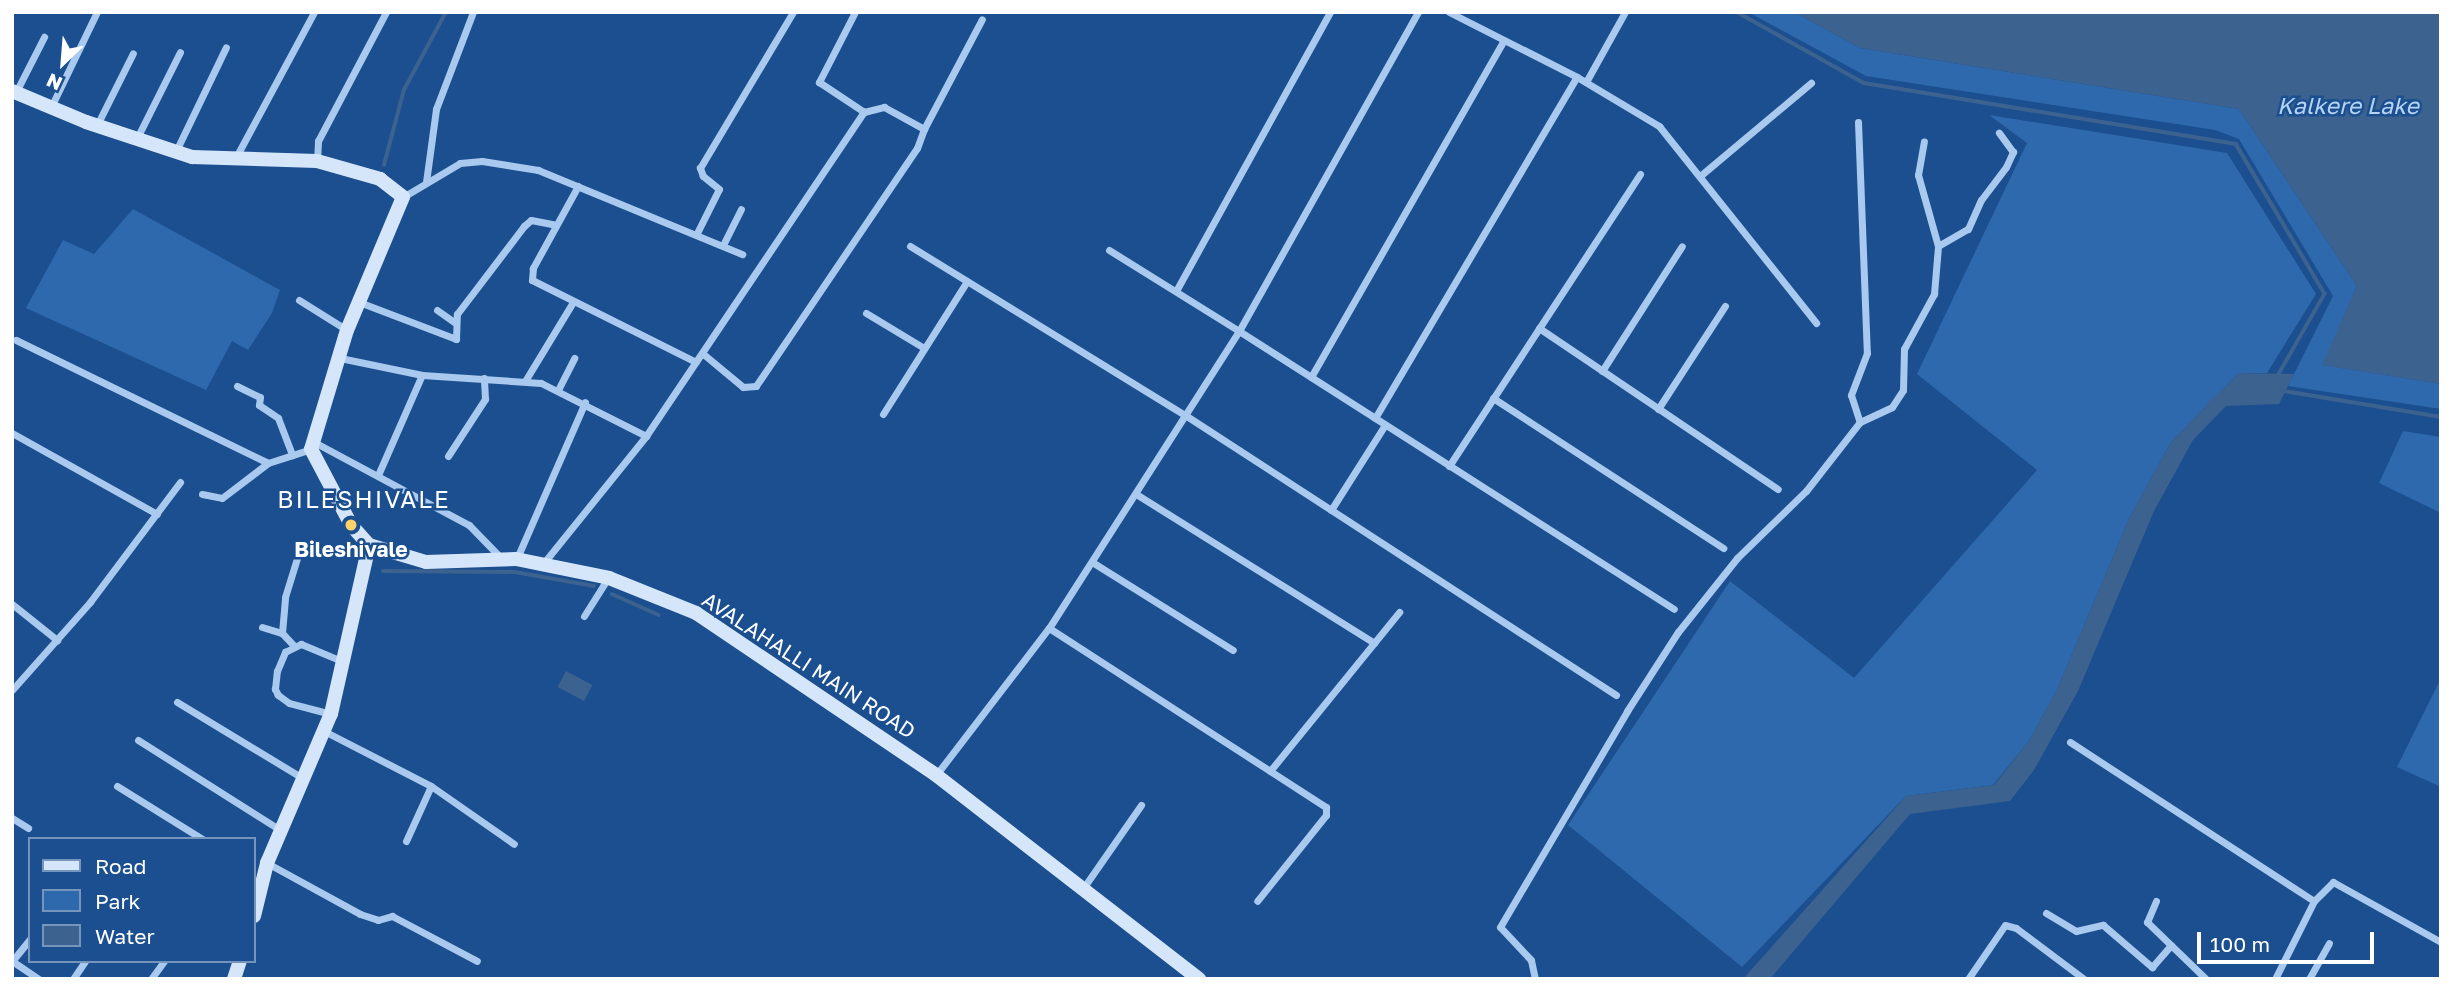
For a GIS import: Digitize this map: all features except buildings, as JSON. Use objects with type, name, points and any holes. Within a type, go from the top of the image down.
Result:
[{"type":"main road","points":[[14,92],[97,126],[176,152],[235,159],[317,161],[380,179],[403,197],[347,330],[312,445],[351,525],[369,545],[345,662],[331,714],[283,831],[262,870],[256,904]]},
{"type":"main road","name":"AVALAHALLI MAIN ROAD","points":[[369,545],[426,562],[509,559],[609,578],[696,613],[936,775],[1084,887],[1199,979]]},
{"type":"street","points":[[51,107],[97,12]]},
{"type":"street","points":[[235,159],[314,12]]},
{"type":"street","points":[[317,161],[318,141],[386,12]]},
{"type":"street","points":[[426,181],[436,109],[473,12]]},
{"type":"street","points":[[697,233],[719,189],[702,176],[700,168],[793,12]]},
{"type":"street","points":[[855,12],[818,82],[864,112]]},
{"type":"street","points":[[1176,291],[1330,12]]},
{"type":"street","points":[[936,775],[1049,628],[1239,331],[1418,12]]},
{"type":"street","points":[[1449,12],[1577,77],[1653,122],[1700,176],[1816,323]]},
{"type":"street","points":[[1586,82],[1625,12]]},
{"type":"street","points":[[702,353],[743,387],[755,386],[917,148],[924,129],[982,19]]},
{"type":"street","points":[[14,92],[44,37]]},
{"type":"street","points":[[1311,377],[1504,40]]},
{"type":"street","points":[[176,152],[226,47]]},
{"type":"street","points":[[136,139],[180,52]]},
{"type":"street","points":[[97,126],[133,53]]},
{"type":"street","points":[[1374,418],[1577,77]]},
{"type":"street","points":[[1700,176],[1811,83]]},
{"type":"street","points":[[542,565],[646,436],[864,112],[884,107],[924,129]]},
{"type":"street","points":[[1858,122],[1867,353],[1851,395],[1860,422]]},
{"type":"street","points":[[1938,246],[1968,229],[1981,200],[2006,167],[2013,152],[1999,133]]},
{"type":"street","points":[[1535,979],[1531,960],[1500,926],[1532,867],[1678,632],[1737,558],[1806,491],[1860,422],[1892,407],[1903,390],[1904,349],[1934,294],[1938,246],[1918,175],[1924,142]]},
{"type":"street","points":[[403,197],[460,163],[482,161],[538,170],[697,233],[742,254]]},
{"type":"street","points":[[1449,466],[1640,174]]},
{"type":"street","points":[[578,186],[530,277],[573,302],[696,362]]},
{"type":"street","points":[[723,245],[741,209]]},
{"type":"street","points":[[454,322],[524,226],[531,220],[556,225]]},
{"type":"street","points":[[910,246],[1185,415],[1616,695]]},
{"type":"street","points":[[1602,371],[1682,246]]},
{"type":"street","points":[[1109,250],[1674,609]]},
{"type":"street","points":[[883,414],[967,281]]},
{"type":"street","points":[[299,300],[347,330]]},
{"type":"street","points":[[359,302],[456,340],[460,329],[437,310]]},
{"type":"street","points":[[525,381],[573,302]]},
{"type":"street","points":[[1658,409],[1726,306]]},
{"type":"street","points":[[866,313],[924,348]]},
{"type":"street","points":[[1539,328],[1778,489]]},
{"type":"street","points":[[16,340],[268,463]]},
{"type":"street","points":[[340,358],[422,375],[525,381],[558,390],[585,402],[646,436]]},
{"type":"street","points":[[558,390],[574,358]]},
{"type":"street","points":[[378,475],[422,375]]},
{"type":"street","points":[[447,456],[485,399],[484,378]]},
{"type":"street","points":[[237,386],[260,397],[259,405],[278,418],[292,455]]},
{"type":"street","points":[[1493,398],[1723,548]]},
{"type":"street","points":[[202,494],[222,498],[268,463],[312,445],[378,475],[469,525],[509,559],[585,402]]},
{"type":"street","points":[[1331,510],[1385,425]]},
{"type":"street","points":[[12,433],[157,514]]},
{"type":"street","points":[[12,690],[57,640],[180,482]]},
{"type":"street","points":[[1136,494],[1374,643]]},
{"type":"street","points":[[282,633],[285,597],[298,555]]},
{"type":"street","points":[[1092,562],[1233,650]]},
{"type":"street","points":[[584,616],[609,578]]},
{"type":"street","points":[[12,604],[57,640]]},
{"type":"street","points":[[1270,771],[1399,612]]},
{"type":"street","points":[[262,626],[282,633],[294,646]]},
{"type":"street","points":[[1049,628],[1328,811],[1257,901]]},
{"type":"street","points":[[331,714],[289,703],[275,689],[285,652],[294,646],[301,644],[345,662]]},
{"type":"street","points":[[177,702],[305,779]]},
{"type":"street","points":[[324,731],[431,786],[514,844]]},
{"type":"street","points":[[138,740],[283,831]]},
{"type":"street","points":[[2070,742],[2315,901]]},
{"type":"street","points":[[117,786],[199,837]]},
{"type":"street","points":[[406,841],[431,786]]},
{"type":"street","points":[[1084,887],[1141,804]]},
{"type":"street","points":[[12,818],[28,828]]},
{"type":"street","points":[[262,870],[360,914],[378,920],[392,916],[477,961]]},
{"type":"street","points":[[2276,979],[2315,901],[2333,881],[2441,942]]},
{"type":"street","points":[[2157,901],[2147,922],[2206,979]]},
{"type":"street","points":[[2046,913],[2076,931],[2103,925],[2152,967],[2171,945]]},
{"type":"street","points":[[1968,979],[2005,925],[2016,928],[2084,979]]},
{"type":"street","points":[[28,941],[12,961],[39,979]]},
{"type":"street","points":[[2309,979],[2329,943]]},
{"type":"street","points":[[73,979],[84,963]]},
{"type":"street","points":[[151,979],[163,963]]},
{"type":"green space","points":[[1748,12],[1794,12],[1860,48],[2239,109],[2357,286],[2323,365],[2441,384],[2441,409],[2288,386],[2333,296],[2239,139],[2215,130],[1866,76]]},
{"type":"green space","points":[[1989,115],[2227,153],[2316,294],[2267,373],[2239,373],[2171,442],[2129,519],[2056,692],[2029,741],[1993,785],[1906,796],[1742,967],[1568,825],[1730,581],[1854,678],[2037,470],[1917,374],[2027,143]]},
{"type":"green space","points":[[133,209],[280,290],[272,313],[248,350],[232,341],[206,390],[26,308],[63,240],[94,254]]},
{"type":"green space","points":[[2403,431],[2441,437],[2441,513],[2379,483]]},
{"type":"green space","points":[[2441,678],[2441,787],[2397,767]]},
{"type":"water","name":"Kalkere Lake","points":[[1794,12],[2441,12],[2441,384],[2322,365],[2357,286],[2239,109],[1860,48]]},
{"type":"water","points":[[2239,373],[2294,374],[2279,404],[2226,406],[2193,440],[2154,511],[2078,691],[2034,770],[2010,801],[1910,814],[1770,979],[1743,979],[1906,796],[1994,785],[2029,741],[2056,692],[2129,519],[2171,442]]},
{"type":"water","points":[[566,671],[592,685],[584,701],[558,687]]},
{"type":"waterway","points":[[384,165],[404,90],[446,12]]},
{"type":"waterway","points":[[1737,12],[1864,83],[2236,144],[2325,294],[2278,376]]},
{"type":"waterway","points":[[2284,391],[2441,417]]},
{"type":"waterway","points":[[2209,404],[2221,394]]},
{"type":"waterway","points":[[383,571],[515,572],[594,586]]},
{"type":"waterway","points":[[612,594],[659,615]]},
{"type":"place","name":"Bileshivale","points":[[351,525]]},
{"type":"district","name":"BILESHIVALE","points":[[364,499]]}]
